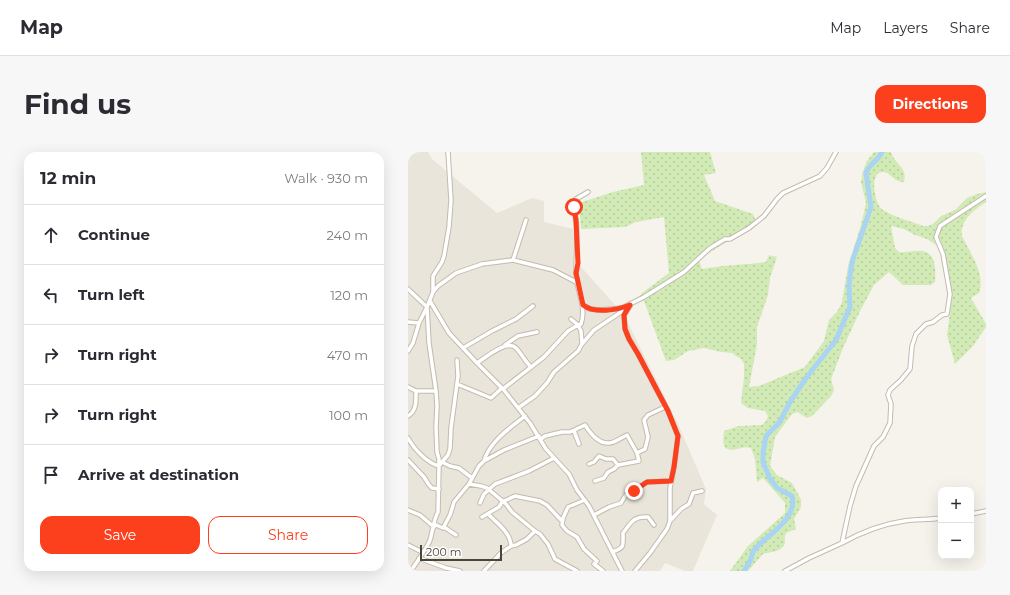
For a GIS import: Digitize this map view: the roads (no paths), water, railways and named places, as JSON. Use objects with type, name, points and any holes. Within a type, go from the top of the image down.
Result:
[{"type":"street","points":[[408,351],[415,339],[419,323],[433,292],[433,276],[442,262],[449,227],[451,200],[448,152]]},
{"type":"street","points":[[583,305],[590,309],[601,310],[622,308],[630,305],[684,272],[710,248],[749,228],[764,216],[777,199],[783,194],[820,176],[827,168],[836,152]]},
{"type":"street","points":[[457,384],[491,398],[544,356],[568,331],[581,324],[583,318],[583,305],[576,273],[578,263],[574,202],[576,199],[588,192]]},
{"type":"street","points":[[842,543],[856,486],[874,446],[882,438],[890,423],[891,404],[888,395],[890,390],[910,369],[912,346],[916,334],[926,324],[933,322],[942,314],[947,314],[950,294],[943,254],[936,237],[940,226],[986,196]]},
{"type":"street","points":[[513,260],[526,220]]},
{"type":"street","points":[[433,292],[438,286],[456,273],[482,264],[513,260],[553,270],[578,283]]},
{"type":"street","points":[[408,289],[427,307],[429,343],[436,391],[436,427],[439,466],[438,512],[435,517],[430,542],[422,552],[411,571]]},
{"type":"street","points":[[430,301],[445,326],[476,363],[502,388],[525,416],[554,458],[569,474],[594,515],[622,571]]},
{"type":"street","points":[[630,305],[624,315],[625,329],[678,436],[671,481],[669,508],[670,521]]},
{"type":"street","points":[[463,348],[516,319],[533,306]]},
{"type":"street","points":[[518,408],[541,390],[554,372],[578,351],[594,330],[621,312],[622,308]]},
{"type":"street","points":[[571,319],[578,325],[581,331],[582,344]]},
{"type":"street","points":[[408,322],[419,323]]},
{"type":"street","points":[[476,363],[518,336],[537,332]]},
{"type":"street","points":[[505,345],[512,345],[516,348],[530,366]]},
{"type":"street","points":[[439,466],[448,456],[450,449],[451,428],[457,384],[457,360]]},
{"type":"street","points":[[408,387],[416,391],[436,391]]},
{"type":"street","points":[[408,416],[415,410],[416,391]]},
{"type":"street","points":[[637,453],[645,449],[648,437],[644,420],[648,415],[664,407]]},
{"type":"street","points":[[484,461],[485,457],[500,436],[525,416]]},
{"type":"street","points":[[444,527],[450,516],[454,502],[469,484],[479,466],[484,461],[508,448],[540,437],[574,431],[585,425],[590,433],[598,440],[609,444],[627,435],[637,453],[640,462],[618,465],[608,472],[604,478],[596,481]]},
{"type":"street","points":[[574,431],[579,444]]},
{"type":"street","points":[[408,438],[414,448],[426,458],[430,464],[439,466]]},
{"type":"street","points":[[589,464],[594,462],[599,456],[606,459],[613,459],[618,465]]},
{"type":"street","points":[[480,503],[484,494],[495,484],[529,471],[554,458]]},
{"type":"street","points":[[408,460],[424,477],[429,486],[438,489]]},
{"type":"street","points":[[442,462],[459,468],[472,478]]},
{"type":"street","points":[[594,515],[609,507],[621,503],[625,496],[647,482],[671,481]]},
{"type":"street","points":[[469,484],[481,486],[489,490],[540,534],[548,544],[555,559],[577,571]]},
{"type":"street","points":[[636,571],[650,554],[670,521],[680,509],[689,504],[694,493],[702,491]]},
{"type":"street","points":[[482,517],[498,507],[502,502],[515,496],[540,501],[546,505],[560,520],[563,518]]},
{"type":"street","points":[[585,500],[568,507],[563,518],[562,525],[567,531],[577,537],[584,549],[595,558],[597,561],[594,564],[601,571]]},
{"type":"street","points":[[408,510],[420,515],[434,525],[444,527],[456,535]]},
{"type":"street","points":[[974,513],[986,511]]},
{"type":"street","points":[[488,514],[508,536],[511,541],[511,546]]},
{"type":"street","points":[[612,552],[622,549],[623,533],[635,518],[648,518],[654,525]]},
{"type":"street","points":[[785,571],[865,532],[904,521],[938,518]]},
{"type":"street","points":[[484,571],[501,553],[511,546],[527,539],[535,531]]},
{"type":"street","points":[[408,545],[422,552]]},
{"type":"street","points":[[419,558],[446,568],[460,571]]},
{"type":"waterway","points":[[744,571],[754,550],[786,519],[793,504],[792,496],[777,488],[769,477],[763,462],[766,436],[779,423],[790,402],[806,378],[836,340],[850,307],[849,285],[852,262],[871,207],[866,173],[869,167],[882,152]]}]
